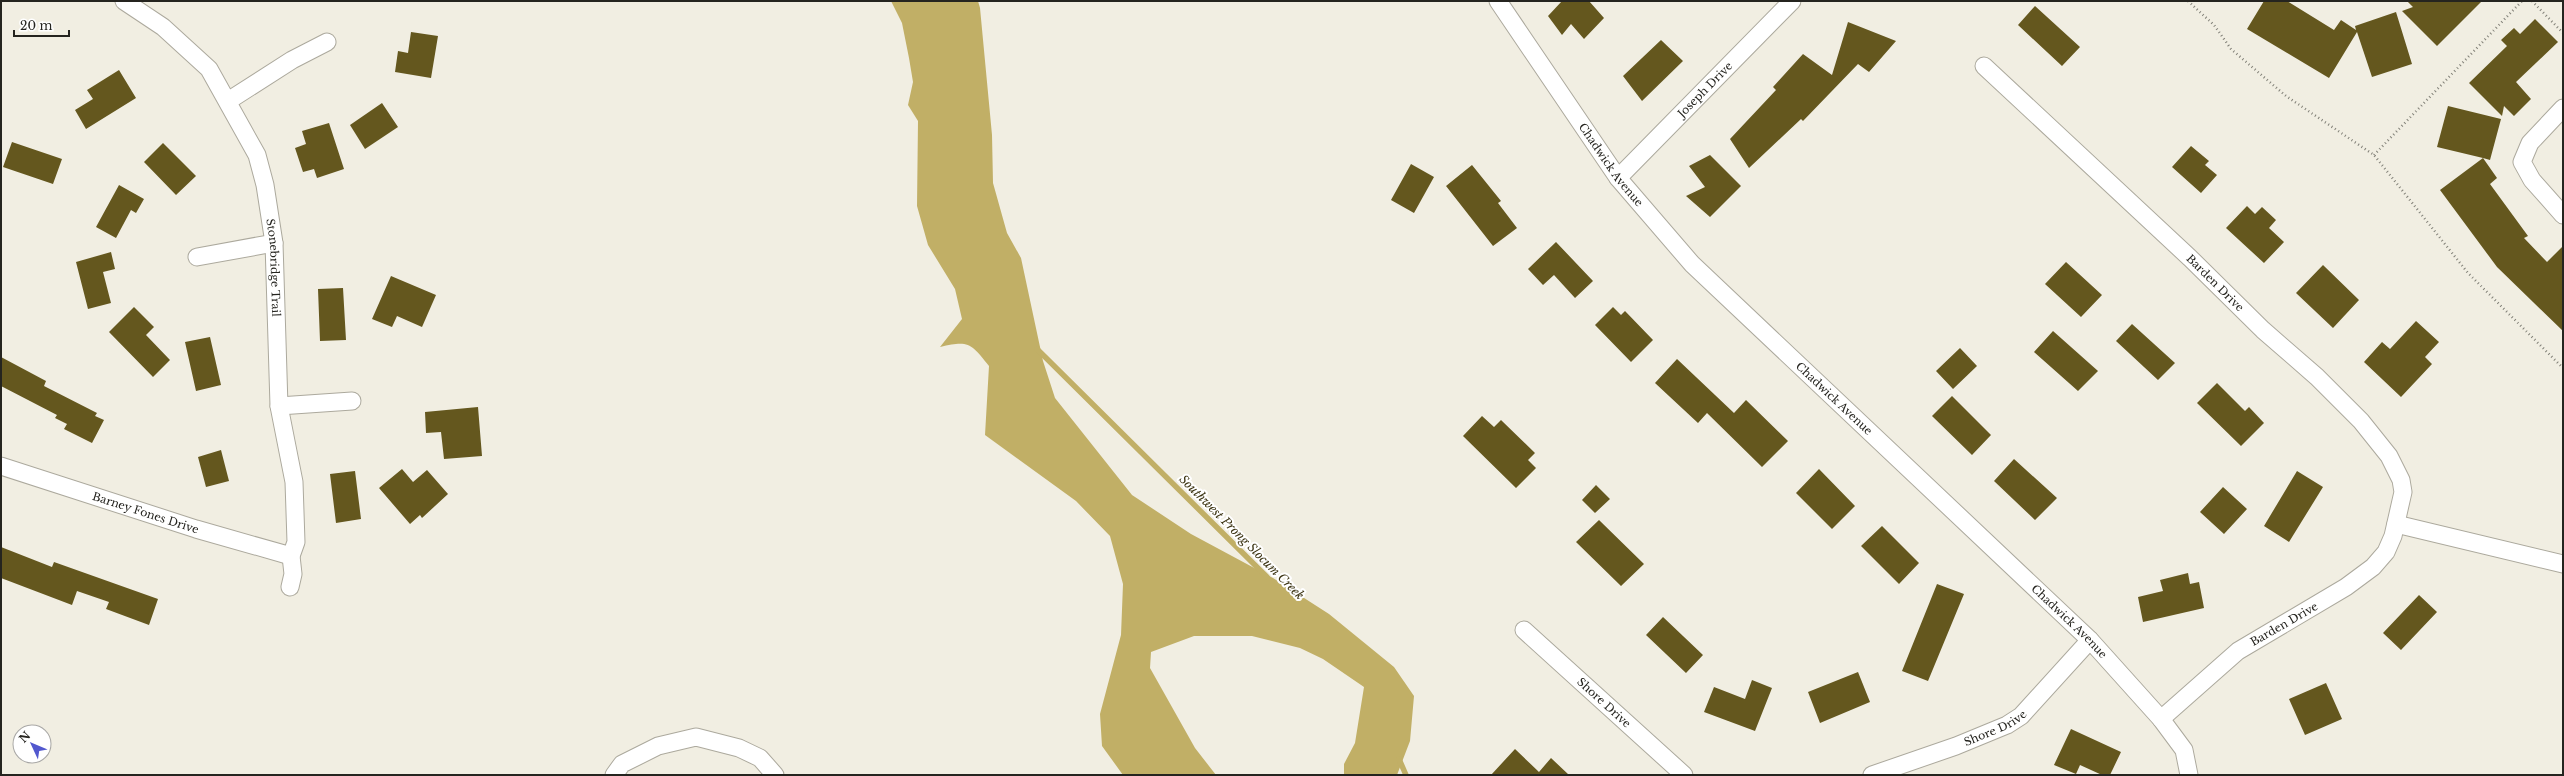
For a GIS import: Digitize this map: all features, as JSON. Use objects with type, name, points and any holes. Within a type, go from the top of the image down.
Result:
[{"type":"street","name":"Stonebridge Trail","points":[[124,1],[163,27],[209,69],[257,155],[265,185],[274,243],[279,406],[294,482],[296,542],[291,556],[293,574],[290,587]]},
{"type":"street","name":"Chadwick Avenue","points":[[1498,1],[1618,178],[1692,264],[2090,640],[2161,719],[2184,750],[2189,775]]},
{"type":"street","name":"Joseph Drive","points":[[1618,178],[1792,1]]},
{"type":"street","points":[[228,101],[292,60],[326,42]]},
{"type":"street","name":"Barden Drive","points":[[1984,66],[2190,258],[2263,330],[2317,377],[2361,421],[2389,456],[2401,480],[2403,492],[2396,524],[2386,552],[2373,566],[2346,588],[2238,651],[2161,719]]},
{"type":"street","points":[[2563,108],[2530,143],[2522,162],[2532,180],[2563,215]]},
{"type":"street","points":[[197,257],[274,243]]},
{"type":"street","points":[[279,406],[352,401]]},
{"type":"street","name":"Barney Fones Drive","points":[[1,466],[196,529],[291,556]]},
{"type":"street","points":[[2396,524],[2563,564]]},
{"type":"street","name":"Shore Drive","points":[[1524,630],[1684,775]]},
{"type":"street","name":"Shore Drive","points":[[1872,775],[1956,746],[2007,725],[2021,716],[2090,640]]},
{"type":"street","points":[[614,775],[622,764],[658,746],[696,737],[739,748],[760,758],[775,775]]},
{"type":"path","points":[[2188,1],[2214,25],[2230,49],[2286,96],[2374,155],[2468,273],[2563,368]]},
{"type":"path","points":[[2374,155],[2522,1]]},
{"type":"path","points":[[2532,1],[2563,33]]},
{"type":"shaded area","points":[[891,1],[978,1],[980,8],[992,135],[993,183],[1007,233],[1021,258],[1043,361],[1055,398],[1132,495],[1191,534],[1273,578],[1329,614],[1394,667],[1414,696],[1410,741],[1397,775],[1344,775],[1344,764],[1355,743],[1364,687],[1323,659],[1300,648],[1252,636],[1194,636],[1151,652],[1150,668],[1195,748],[1216,775],[1123,775],[1102,746],[1100,714],[1121,635],[1123,584],[1110,536],[1076,501],[985,435],[989,366],[973,348],[964,344],[940,347],[962,319],[955,289],[928,245],[917,206],[918,121],[908,105],[913,82],[902,23]]},
{"type":"building","points":[[1562,1],[1589,1],[1604,18],[1584,39],[1571,24],[1562,35],[1548,16]]},
{"type":"building","points":[[2264,1],[2287,1],[2334,30],[2341,20],[2356,30],[2355,26],[2396,12],[2412,64],[2372,77],[2357,32],[2329,78],[2247,29]]},
{"type":"building","points":[[2407,1],[2482,1],[2437,46],[2402,11],[2413,7]]},
{"type":"building","points":[[2035,6],[2080,47],[2062,66],[2018,25]]},
{"type":"building","points":[[2535,19],[2558,42],[2516,82],[2531,99],[2514,116],[2504,106],[2502,116],[2469,83],[2507,46],[2501,40],[2514,28],[2520,34]]},
{"type":"building","points":[[1848,22],[1896,41],[1869,72],[1858,64],[1803,121],[1801,119],[1749,168],[1730,139],[1776,90],[1773,87],[1803,54],[1832,75]]},
{"type":"building","points":[[411,32],[438,36],[431,78],[395,72],[398,51],[408,53]]},
{"type":"building","points":[[1661,40],[1683,61],[1642,101],[1623,76]]},
{"type":"building","points":[[119,70],[136,98],[86,129],[75,110],[93,99],[87,90]]},
{"type":"building","points":[[382,103],[398,127],[365,149],[350,125]]},
{"type":"building","points":[[2448,106],[2501,119],[2490,160],[2437,147]]},
{"type":"building","points":[[329,123],[344,169],[317,178],[314,169],[303,172],[295,148],[306,144],[302,131]]},
{"type":"building","points":[[12,142],[62,159],[53,184],[3,167]]},
{"type":"building","points":[[163,143],[196,176],[176,195],[144,162]]},
{"type":"building","points":[[2191,146],[2209,161],[2205,165],[2217,175],[2201,193],[2172,167]]},
{"type":"building","points":[[1710,155],[1741,186],[1710,217],[1686,196],[1705,187],[1689,166]]},
{"type":"building","points":[[2483,158],[2497,178],[2490,184],[2528,236],[2524,238],[2547,262],[2563,246],[2563,331],[2497,267],[2440,190]]},
{"type":"building","points":[[1411,164],[1434,177],[1414,213],[1391,200]]},
{"type":"building","points":[[1472,165],[1501,201],[1498,203],[1517,228],[1493,246],[1446,186]]},
{"type":"building","points":[[119,185],[144,199],[136,213],[131,210],[116,238],[96,227]]},
{"type":"building","points":[[2247,206],[2255,214],[2262,207],[2276,220],[2269,228],[2284,242],[2264,263],[2226,228]]},
{"type":"building","points":[[1556,242],[1593,281],[1575,298],[1554,275],[1543,285],[1528,269]]},
{"type":"building","points":[[111,252],[115,269],[103,272],[111,303],[88,309],[76,262]]},
{"type":"building","points":[[2066,262],[2102,295],[2081,317],[2045,284]]},
{"type":"building","points":[[2323,265],[2359,300],[2333,328],[2296,293]]},
{"type":"building","points":[[391,276],[436,295],[422,327],[397,316],[392,327],[372,319]]},
{"type":"building","points":[[343,288],[346,340],[320,341],[318,289]]},
{"type":"building","points":[[134,307],[154,327],[146,335],[170,360],[153,377],[109,332]]},
{"type":"building","points":[[1613,307],[1621,315],[1625,311],[1653,340],[1631,362],[1595,325]]},
{"type":"building","points":[[2416,321],[2439,342],[2425,357],[2432,364],[2401,397],[2364,362],[2382,342],[2390,349]]},
{"type":"building","points":[[2132,324],[2175,363],[2158,380],[2116,341]]},
{"type":"building","points":[[2053,331],[2098,371],[2078,391],[2034,352]]},
{"type":"building","points":[[210,337],[221,385],[196,391],[185,342]]},
{"type":"building","points":[[1960,348],[1977,366],[1953,389],[1936,371]]},
{"type":"building","points":[[1,357],[46,381],[44,386],[97,413],[95,416],[104,420],[92,443],[64,429],[67,424],[55,418],[57,415],[1,386]]},
{"type":"building","points":[[1677,359],[1734,413],[1746,400],[1788,441],[1762,467],[1707,413],[1698,423],[1655,383]]},
{"type":"building","points":[[2217,383],[2245,411],[2249,407],[2264,423],[2241,446],[2197,403]]},
{"type":"building","points":[[1952,396],[1991,435],[1972,455],[1932,416]]},
{"type":"building","points":[[478,407],[482,456],[444,459],[441,432],[426,433],[425,412]]},
{"type":"building","points":[[1482,416],[1494,427],[1501,420],[1535,453],[1528,460],[1536,468],[1516,488],[1463,436]]},
{"type":"building","points":[[221,450],[229,481],[206,487],[198,457]]},
{"type":"building","points":[[2014,459],[2057,498],[2035,520],[1994,481]]},
{"type":"building","points":[[402,469],[413,482],[427,470],[448,494],[422,518],[420,515],[410,524],[379,488]]},
{"type":"building","points":[[1819,469],[1855,506],[1832,529],[1796,493]]},
{"type":"building","points":[[355,471],[361,519],[336,523],[330,474]]},
{"type":"building","points":[[2297,471],[2323,487],[2289,542],[2264,526]]},
{"type":"building","points":[[1596,485],[1610,499],[1595,513],[1582,500]]},
{"type":"building","points":[[2223,487],[2247,509],[2224,534],[2200,512]]},
{"type":"building","points":[[1599,520],[1644,564],[1621,586],[1576,542]]},
{"type":"building","points":[[1882,526],[1919,563],[1899,584],[1861,546]]},
{"type":"building","points":[[1,547],[52,567],[54,562],[158,599],[149,625],[106,609],[109,602],[77,591],[72,605],[1,578]]},
{"type":"building","points":[[2188,573],[2190,584],[2199,582],[2204,608],[2143,622],[2138,597],[2163,591],[2160,580]]},
{"type":"building","points":[[1937,584],[1964,594],[1928,681],[1902,671]]},
{"type":"building","points":[[2419,595],[2437,612],[2401,650],[2383,633]]},
{"type":"building","points":[[1663,617],[1703,655],[1686,673],[1646,635]]},
{"type":"building","points":[[1858,672],[1870,702],[1820,723],[1808,692]]},
{"type":"building","points":[[1752,680],[1772,688],[1755,731],[1704,712],[1714,687],[1745,699]]},
{"type":"building","points":[[2326,683],[2342,719],[2305,735],[2289,699]]},
{"type":"building","points":[[2071,729],[2121,752],[2110,775],[2102,775],[2080,765],[2076,774],[2054,765]]},
{"type":"building","points":[[1515,749],[1539,772],[1551,758],[1569,775],[1491,775]]},
{"type":"waterway","name":"Southwest Prong Slocum Creek","points":[[1037,349],[1267,577]]},
{"type":"waterway","name":"Southwest Prong Slocum Creek","points":[[1399,759],[1406,775]]}]
